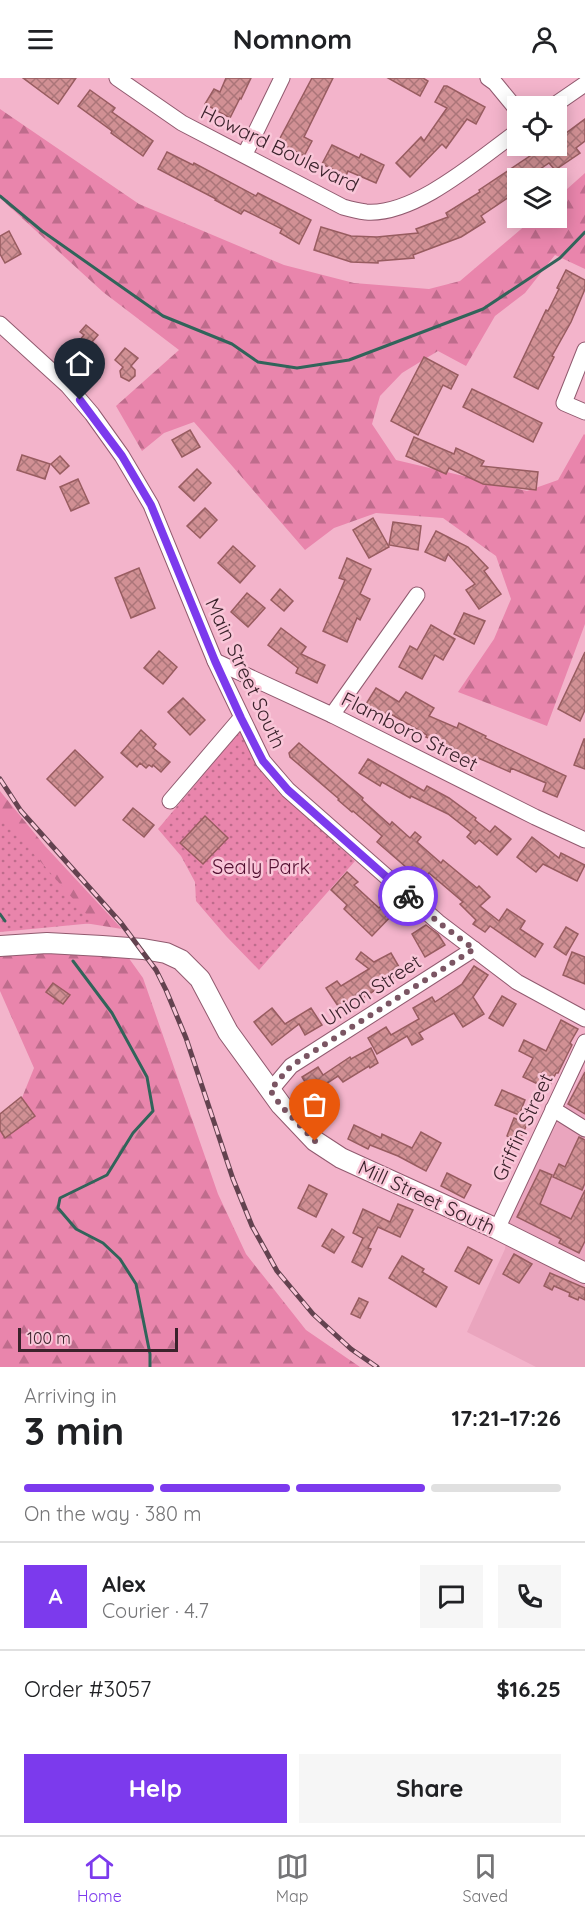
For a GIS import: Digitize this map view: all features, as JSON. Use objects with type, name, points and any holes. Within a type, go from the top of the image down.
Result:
[{"type":"main road","name":"Mill Street South","points":[[0,946],[47,943],[143,949],[166,953],[181,960],[200,979],[228,1032],[281,1106],[315,1141],[341,1158],[497,1229],[585,1273]]},
{"type":"street","points":[[245,154],[282,78]]},
{"type":"street","points":[[488,78],[507,98]]},
{"type":"street","name":"Howard Boulevard","points":[[120,79],[182,123],[343,207],[367,212],[400,207],[433,192],[507,139]]},
{"type":"street","points":[[567,96],[585,84]]},
{"type":"street","name":"Main Street South","points":[[0,324],[68,386],[92,414],[122,456],[151,505],[215,661],[263,761],[288,790],[438,922],[517,982],[585,1019]]},
{"type":"street","points":[[585,350],[564,402],[585,412]]},
{"type":"street","points":[[332,715],[417,595]]},
{"type":"street","name":"Flamboro Street","points":[[215,661],[332,715],[535,818],[585,840]]},
{"type":"street","points":[[170,801],[241,718]]},
{"type":"street","name":"Union Street","points":[[270,1090],[291,1066],[474,949]]},
{"type":"street","name":"Griffin Street","points":[[497,1229],[585,1042]]},
{"type":"street","name":"Union Street","points":[[258,1074],[291,1066]]},
{"type":"street","points":[[553,1109],[585,1129]]},
{"type":"shaded area","points":[[585,1068],[585,1367],[536,1367],[467,1332],[505,1249],[509,1217]]},
{"type":"green space","points":[[0,109],[139,204],[284,265],[354,283],[429,289],[460,281],[522,228],[567,228],[567,189],[585,173],[585,269],[555,255],[525,293],[495,316],[466,366],[438,351],[402,373],[380,396],[372,424],[396,460],[527,491],[558,480],[585,435],[585,624],[547,726],[458,692],[494,639],[511,599],[496,556],[443,518],[376,513],[334,528],[305,550],[194,422],[164,433],[142,451],[116,406],[179,350],[103,292],[0,198]]},
{"type":"green space","name":"Sealy Park","points":[[241,730],[287,798],[355,861],[259,970],[196,901],[195,882],[181,856],[158,829]]},
{"type":"green space","points":[[0,791],[45,846],[122,929],[35,915],[0,915]]},
{"type":"green space","points":[[0,815],[94,923],[0,932]]},
{"type":"green space","points":[[72,950],[128,957],[143,978],[218,1194],[246,1254],[306,1330],[360,1367],[0,1367],[0,1132],[11,1125],[34,1068],[0,991],[0,955]]},
{"type":"building","points":[[23,78],[76,78],[58,104]]},
{"type":"building","points":[[226,78],[251,78],[230,118],[205,104],[214,89],[220,92]]},
{"type":"building","points":[[312,78],[333,78],[304,137],[312,141],[304,156],[278,142]]},
{"type":"building","points":[[388,78],[423,78],[428,81],[420,96]]},
{"type":"building","points":[[444,86],[485,107],[476,124],[467,119],[446,148],[442,144],[410,177],[396,163],[421,137],[424,141],[447,108],[435,102]]},
{"type":"building","points":[[90,90],[115,108],[112,112],[153,141],[143,156],[78,106]]},
{"type":"building","points":[[585,119],[585,141],[576,148],[580,153],[558,168],[553,168],[549,163],[542,168],[512,168],[530,156],[567,156],[567,132]]},
{"type":"building","points":[[332,145],[359,158],[361,154],[384,165],[376,183],[348,171],[346,176],[322,164]]},
{"type":"building","points":[[167,152],[311,220],[299,244],[280,233],[282,229],[244,210],[241,214],[158,169]]},
{"type":"building","points":[[507,171],[507,198],[481,216],[485,222],[461,237],[413,255],[414,258],[378,261],[378,263],[351,262],[314,250],[321,227],[351,236],[377,237],[418,233],[416,229],[448,217],[446,213],[480,192],[479,190]]},
{"type":"building","points":[[9,231],[21,254],[5,263],[0,254],[0,236]]},
{"type":"building","points":[[566,270],[585,280],[585,289],[538,389],[514,377],[546,310],[548,311],[559,289],[557,288]]},
{"type":"building","points":[[86,325],[98,335],[92,342],[96,345],[87,356],[75,346],[84,335],[80,332]]},
{"type":"building","points":[[125,348],[138,358],[131,366],[135,370],[135,376],[129,381],[121,377],[120,371],[123,367],[115,360]]},
{"type":"building","points":[[424,357],[458,375],[451,389],[443,385],[418,435],[391,421]]},
{"type":"building","points":[[472,389],[542,423],[533,442],[463,407]]},
{"type":"building","points":[[190,430],[200,447],[182,457],[172,440]]},
{"type":"building","points":[[414,437],[454,454],[456,448],[484,461],[481,466],[538,472],[536,490],[483,484],[449,468],[446,474],[406,456]]},
{"type":"building","points":[[22,455],[50,464],[45,479],[17,470]]},
{"type":"building","points":[[60,456],[69,466],[60,474],[51,464]]},
{"type":"building","points":[[197,469],[211,483],[194,501],[179,487]]},
{"type":"building","points":[[78,479],[89,503],[71,511],[60,487]]},
{"type":"building","points":[[205,508],[217,520],[200,538],[187,526]]},
{"type":"building","points":[[373,518],[389,547],[369,558],[353,530]]},
{"type":"building","points":[[393,522],[421,526],[418,550],[389,545]]},
{"type":"building","points":[[436,531],[468,547],[488,568],[484,571],[501,594],[479,609],[466,590],[475,584],[448,554],[445,561],[425,552]]},
{"type":"building","points":[[233,546],[255,566],[240,583],[218,563]]},
{"type":"building","points":[[347,558],[371,569],[360,594],[370,599],[360,620],[357,618],[347,642],[323,631],[345,580],[339,578]]},
{"type":"building","points":[[139,568],[155,608],[131,618],[115,578]]},
{"type":"building","points":[[280,589],[293,601],[284,611],[271,600]]},
{"type":"building","points":[[247,593],[265,608],[248,627],[231,612]]},
{"type":"building","points":[[464,613],[485,621],[474,644],[454,634]]},
{"type":"building","points":[[431,625],[455,639],[443,660],[435,655],[422,679],[399,667],[410,646],[417,650]]},
{"type":"building","points":[[281,628],[306,647],[301,654],[325,665],[317,683],[296,673],[298,668],[268,645]]},
{"type":"building","points":[[159,651],[177,667],[163,684],[144,668]]},
{"type":"building","points":[[585,652],[585,710],[580,721],[558,709]]},
{"type":"building","points":[[376,688],[399,702],[406,692],[434,708],[429,716],[457,728],[459,723],[486,736],[485,738],[566,776],[557,797],[543,791],[546,783],[511,768],[510,772],[476,757],[474,760],[438,744],[439,742],[426,737],[427,735],[389,713],[386,716],[366,704]]},
{"type":"building","points":[[183,698],[205,720],[190,735],[168,712]]},
{"type":"building","points":[[141,730],[156,744],[153,748],[170,762],[161,772],[153,765],[146,768],[140,763],[137,767],[121,753]]},
{"type":"building","points":[[585,739],[585,769],[574,765]]},
{"type":"building","points":[[299,743],[363,798],[362,800],[390,825],[392,822],[410,838],[415,832],[421,837],[417,842],[441,863],[443,860],[477,888],[479,886],[490,897],[480,906],[499,921],[507,909],[525,921],[520,929],[543,944],[535,957],[490,926],[485,932],[473,924],[476,920],[460,904],[463,902],[429,873],[422,881],[377,842],[382,836],[290,757],[289,753]]},
{"type":"building","points":[[75,750],[103,777],[75,806],[47,779]]},
{"type":"building","points":[[368,759],[424,791],[427,786],[449,798],[476,818],[475,820],[490,832],[495,826],[511,839],[497,855],[479,840],[475,844],[467,837],[471,832],[448,814],[411,796],[410,798],[382,782],[380,786],[359,773]]},
{"type":"building","points":[[133,808],[154,825],[144,837],[123,820]]},
{"type":"building","points":[[205,816],[228,838],[203,864],[180,843]]},
{"type":"building","points":[[532,837],[559,858],[561,853],[585,865],[577,881],[543,864],[536,872],[517,857]]},
{"type":"building","points":[[347,872],[358,882],[354,885],[379,908],[384,903],[394,913],[372,936],[344,909],[347,905],[331,890]]},
{"type":"building","points":[[426,925],[438,934],[445,945],[425,957],[412,934]]},
{"type":"building","points":[[566,927],[578,934],[566,955],[554,947]]},
{"type":"building","points":[[361,952],[374,962],[391,953],[402,972],[376,987],[377,989],[363,998],[361,995],[340,1009],[326,988],[337,981],[341,986],[369,969],[356,959]]},
{"type":"building","points":[[572,952],[585,957],[585,984],[563,975]]},
{"type":"building","points":[[474,966],[488,975],[473,997],[484,1014],[463,1027],[454,1013],[419,1033],[423,1039],[412,1045],[407,1036],[377,1054],[368,1038],[386,1027],[391,1035],[419,1019],[413,1008],[432,997],[435,1002],[462,984]]},
{"type":"building","points":[[53,983],[70,995],[63,1004],[46,992]]},
{"type":"building","points":[[502,996],[516,1004],[503,1026],[489,1018]]},
{"type":"building","points":[[272,1008],[285,1024],[311,1008],[322,1025],[305,1035],[299,1024],[272,1045],[254,1022]]},
{"type":"building","points":[[561,1020],[578,1029],[548,1089],[523,1077],[533,1058],[519,1051],[524,1040],[546,1051]]},
{"type":"building","points":[[371,1048],[378,1063],[343,1082],[338,1076],[312,1093],[302,1077],[318,1067],[323,1075],[350,1057],[351,1059]]},
{"type":"building","points":[[585,1072],[585,1114],[568,1104]]},
{"type":"building","points":[[502,1090],[525,1100],[519,1115],[495,1105]]},
{"type":"building","points":[[21,1097],[35,1116],[5,1138],[0,1130],[0,1114]]},
{"type":"building","points":[[514,1118],[527,1124],[519,1142],[507,1136]]},
{"type":"building","points":[[354,1125],[381,1138],[382,1134],[412,1148],[421,1132],[441,1143],[426,1171],[398,1156],[370,1145],[368,1149],[348,1139]]},
{"type":"building","points":[[579,1137],[585,1140],[585,1183],[582,1190],[553,1177],[559,1164],[565,1167]]},
{"type":"building","points":[[540,1170],[552,1175],[540,1204],[571,1219],[585,1190],[585,1241],[579,1253],[559,1243],[561,1239],[517,1217]]},
{"type":"building","points":[[447,1173],[471,1185],[464,1198],[441,1186]]},
{"type":"building","points":[[309,1185],[327,1194],[316,1217],[298,1208]]},
{"type":"building","points":[[398,1204],[413,1210],[400,1237],[378,1227],[362,1267],[352,1262],[363,1238],[353,1233],[363,1209],[390,1222]]},
{"type":"building","points":[[332,1229],[344,1237],[334,1253],[322,1246]]},
{"type":"building","points":[[468,1247],[492,1260],[479,1284],[455,1271]]},
{"type":"building","points":[[514,1254],[532,1264],[519,1283],[503,1274]]},
{"type":"building","points":[[402,1256],[424,1269],[422,1272],[447,1287],[436,1307],[389,1278]]},
{"type":"building","points":[[550,1273],[585,1288],[585,1300],[569,1296],[570,1293],[554,1286],[552,1290],[544,1286]]},
{"type":"building","points":[[359,1298],[368,1302],[360,1318],[351,1314]]},
{"type":"waterway","points":[[0,196],[42,231],[163,316],[232,344],[258,362],[297,368],[349,360],[483,309],[560,258],[585,232]]},
{"type":"waterway","points":[[0,914],[5,921]]},
{"type":"waterway","points":[[73,961],[112,1013],[147,1077],[153,1111],[133,1133],[107,1175],[60,1198],[58,1208],[76,1229],[103,1243],[120,1259],[136,1284],[150,1354],[150,1367]]},
{"type":"railway","points":[[0,779],[21,811],[121,923],[156,970],[186,1038],[233,1179],[252,1226],[277,1271],[313,1314],[351,1349],[377,1367]]},
{"type":"way so far","points":[[315,1141],[296,1123],[270,1090],[291,1066],[474,949],[408,896]]},
{"type":"route","points":[[80,400],[122,456],[151,505],[215,661],[263,761],[288,790],[408,896]]}]
